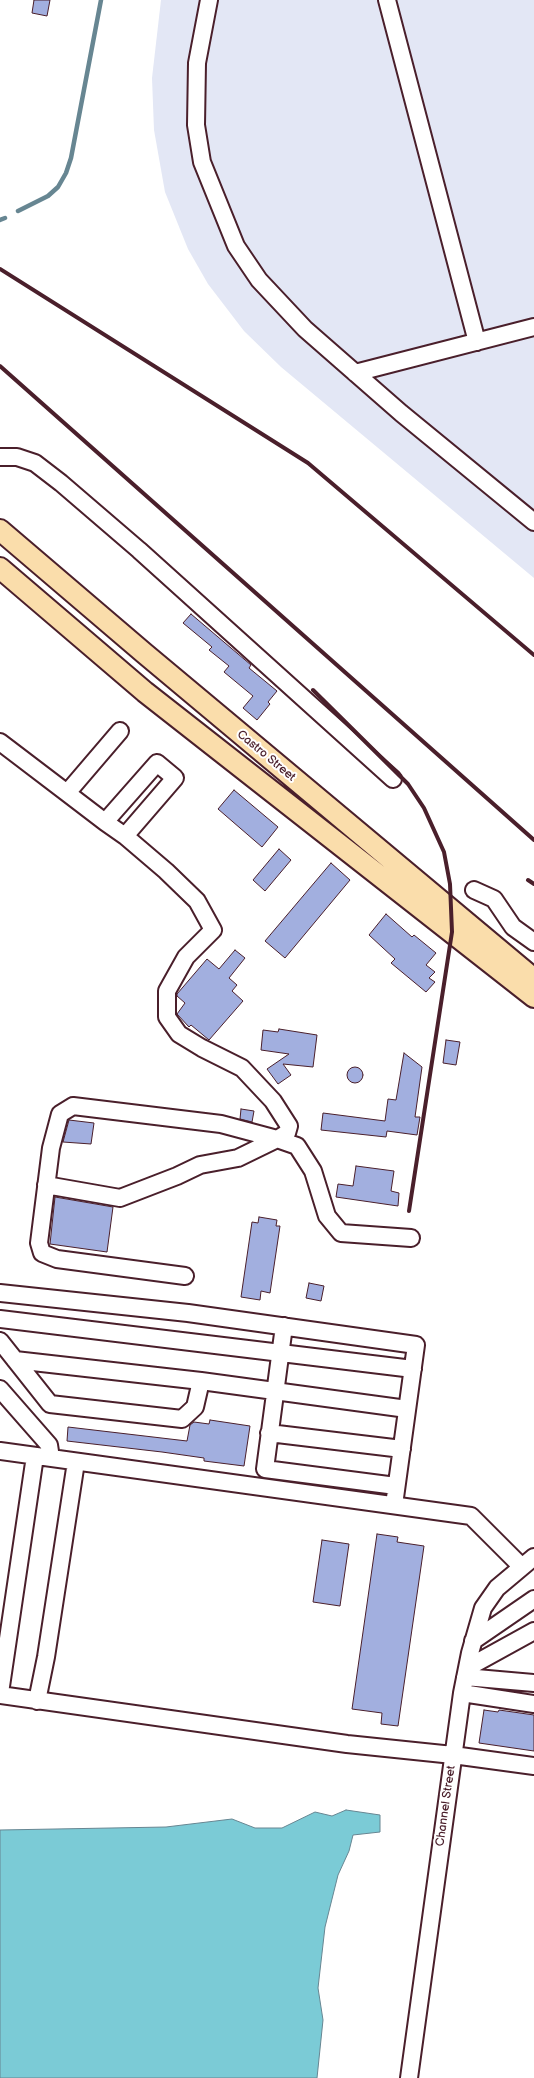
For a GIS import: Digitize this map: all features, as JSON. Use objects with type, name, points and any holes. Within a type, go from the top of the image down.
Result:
[{"type":"main road","name":"Castro Street","points":[[0,530],[534,979]]},
{"type":"main road","name":"Castro Street","points":[[0,568],[145,692],[534,997]]},
{"type":"street","points":[[209,0],[197,63],[196,109],[202,162],[236,246],[259,280],[305,330],[534,522]]},
{"type":"street","points":[[387,0],[477,342]]},
{"type":"street","points":[[355,373],[534,328]]},
{"type":"street","points":[[0,457],[17,456],[35,463],[61,483],[146,556],[393,779]]},
{"type":"street","points":[[67,792],[120,731]]},
{"type":"street","points":[[0,742],[125,836],[197,901],[213,930],[186,957],[167,991],[167,1017],[179,1034],[242,1068],[273,1101],[289,1126],[287,1133],[238,1158],[200,1165],[120,1198],[46,1185]]},
{"type":"street","points":[[105,822],[157,763],[175,778],[125,836]]},
{"type":"street","points":[[474,890],[494,899],[513,927],[534,942]]},
{"type":"street","points":[[186,1276],[57,1260],[42,1253],[39,1243],[46,1185],[51,1148],[60,1114],[73,1106],[221,1124],[278,1138],[297,1146],[313,1171],[327,1216],[341,1233],[411,1238]]},
{"type":"street","points":[[0,1293],[188,1313],[416,1345],[394,1505]]},
{"type":"street","points":[[0,1319],[412,1370]]},
{"type":"street","points":[[284,1326],[265,1469],[396,1486]]},
{"type":"street","points":[[0,1341],[50,1404],[182,1419],[195,1407],[201,1381]]},
{"type":"street","points":[[15,1360],[201,1381],[407,1409]]},
{"type":"street","points":[[0,1389],[49,1445],[51,1458]]},
{"type":"street","points":[[269,1433],[402,1448]]},
{"type":"street","points":[[0,1451],[471,1516],[528,1562]]},
{"type":"street","points":[[35,1456],[0,1694],[37,1701],[347,1744],[534,1766]]},
{"type":"street","points":[[37,1701],[46,1657],[76,1462]]},
{"type":"street","name":"Channel Street","points":[[409,2078],[464,1680],[483,1608],[497,1588],[528,1562]]},
{"type":"street","points":[[473,1641],[534,1599]]},
{"type":"street","points":[[464,1680],[534,1631]]},
{"type":"street","points":[[464,1680],[534,1683]]},
{"type":"street","points":[[464,1680],[534,1704]]},
{"type":"shaded area","points":[[161,0],[534,0],[534,578],[281,367],[244,331],[208,284],[188,249],[165,192],[154,130],[152,78]]},
{"type":"water","points":[[346,1810],[380,1815],[380,1832],[353,1835],[349,1851],[338,1875],[325,1927],[318,1988],[323,2020],[317,2078],[0,2078],[0,1830],[166,1827],[232,1819],[255,1828],[282,1828],[315,1812],[332,1816]]},
{"type":"building","points":[[34,0],[50,0],[47,16],[32,13]]},
{"type":"building","points":[[191,614],[251,665],[249,668],[277,691],[268,702],[270,704],[257,720],[243,708],[253,696],[224,672],[229,666],[209,650],[212,647],[183,623]]},
{"type":"building","points":[[234,790],[278,827],[262,847],[218,809]]},
{"type":"building","points":[[279,849],[291,860],[265,891],[253,880]]},
{"type":"building","points":[[331,863],[350,880],[285,958],[265,941]]},
{"type":"building","points":[[386,914],[412,937],[414,935],[436,953],[426,965],[435,972],[429,978],[435,982],[426,992],[391,963],[395,959],[369,935]]},
{"type":"building","points":[[235,950],[245,958],[229,978],[237,985],[232,991],[243,1001],[209,1040],[191,1025],[189,1027],[177,1014],[185,1003],[177,994],[207,959],[219,969]]},
{"type":"building","points":[[279,1029],[317,1035],[313,1067],[283,1064],[291,1075],[278,1084],[267,1069],[289,1054],[261,1050],[263,1030],[278,1032]]},
{"type":"building","points":[[446,1040],[460,1042],[456,1065],[443,1063]]},
{"type":"building","points":[[404,1053],[422,1067],[415,1117],[420,1117],[417,1135],[387,1131],[386,1137],[321,1130],[323,1113],[385,1121],[388,1099],[396,1100]]},
{"type":"building","points":[[352,1067],[358,1067],[363,1072],[361,1081],[352,1083],[347,1078],[347,1072]]},
{"type":"building","points":[[241,1109],[254,1111],[252,1122],[240,1119]]},
{"type":"building","points":[[69,1120],[94,1123],[91,1144],[63,1142]]},
{"type":"building","points":[[356,1166],[394,1171],[391,1191],[399,1193],[398,1206],[336,1197],[338,1184],[353,1186]]},
{"type":"building","points":[[55,1197],[113,1207],[107,1252],[50,1244]]},
{"type":"building","points":[[259,1217],[277,1220],[276,1226],[280,1226],[270,1293],[261,1291],[260,1300],[241,1297],[252,1222],[258,1223]]},
{"type":"building","points":[[309,1283],[324,1286],[321,1301],[306,1298]]},
{"type":"building","points":[[210,1420],[250,1426],[244,1466],[204,1461],[204,1458],[162,1452],[67,1441],[68,1427],[187,1441],[190,1425],[194,1422],[209,1424]]},
{"type":"building","points":[[377,1534],[398,1537],[397,1542],[424,1546],[398,1726],[381,1724],[382,1713],[352,1709]]},
{"type":"building","points":[[322,1540],[349,1544],[340,1606],[313,1602]]},
{"type":"building","points":[[484,1710],[534,1715],[534,1751],[479,1743]]},
{"type":"waterway","points":[[18,211],[48,196],[58,187],[66,173],[71,158],[101,0]]},
{"type":"waterway","points":[[0,220],[5,218]]},
{"type":"railway","points":[[0,269],[308,463],[534,655]]},
{"type":"railway","points":[[0,366],[534,840]]},
{"type":"railway","points":[[313,690],[408,784],[424,808],[444,852],[450,884],[452,932],[409,1211]]},
{"type":"railway","points":[[528,880],[534,884]]}]
